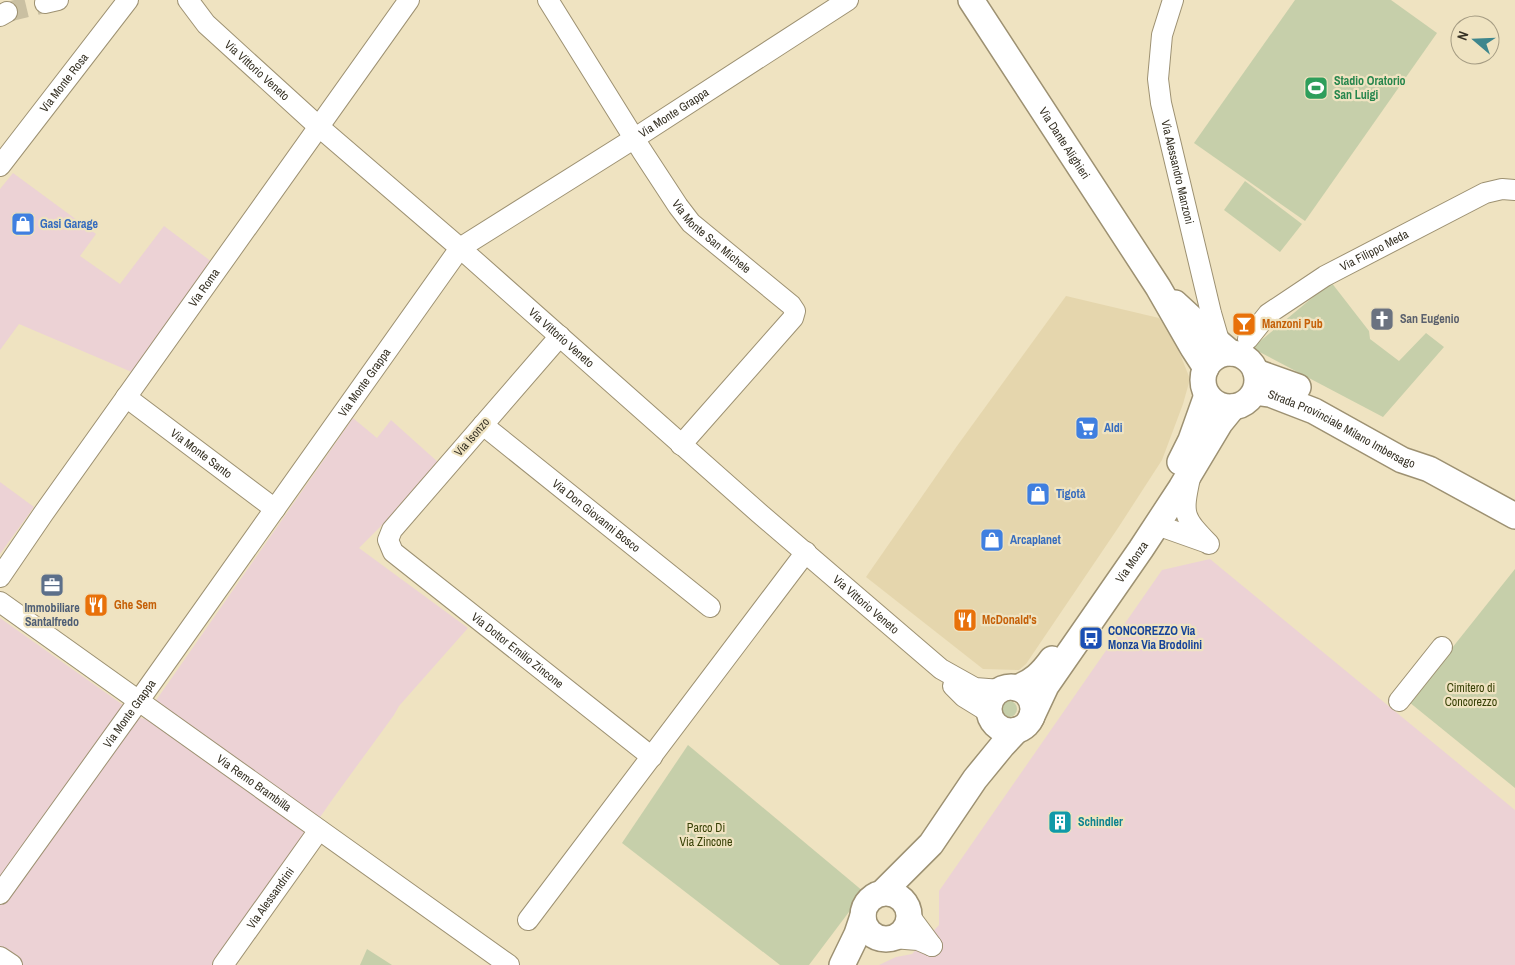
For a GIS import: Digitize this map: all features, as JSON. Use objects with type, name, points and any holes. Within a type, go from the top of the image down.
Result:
[{"type":"main road","name":"Via Dante Alighieri","points":[[971,0],[1158,287],[1192,348],[1206,368]]},
{"type":"main road","name":"Via Dante Alighieri","points":[[1158,287],[1233,345]]},
{"type":"main road","points":[[1233,345],[1237,353],[1247,358],[1254,365],[1256,382],[1248,400],[1243,404],[1226,407],[1218,404],[1207,395],[1203,384],[1206,368],[1211,361],[1218,355],[1227,352],[1233,345]]},
{"type":"main road","name":"Strada Provinciale Milano Imbersago","points":[[1256,382],[1270,394],[1314,411],[1402,460],[1429,469],[1515,516]]},
{"type":"main road","name":"Via Monza","points":[[1008,689],[1035,679],[1044,671],[1152,513],[1191,440],[1207,395]]},
{"type":"main road","name":"Via Monza","points":[[909,911],[913,886],[931,844],[975,779],[1002,746],[1024,724],[1046,686],[1157,525],[1220,422],[1233,407]]},
{"type":"main road","points":[[1008,689],[1025,693],[1031,700],[1032,709],[1024,724],[1010,731],[995,724],[990,715],[991,701],[996,693],[1008,689]]},
{"type":"main road","name":"Via Monza","points":[[975,779],[986,751],[990,715]]},
{"type":"main road","name":"Via Monza","points":[[882,893],[931,844]]},
{"type":"main road","points":[[842,965],[857,934],[865,906],[869,900],[882,893],[891,893],[898,896],[904,901],[909,911],[909,921],[905,929],[899,935],[889,938],[863,955],[853,965]]},
{"type":"main road","points":[[863,916],[869,932],[876,937],[889,938]]},
{"type":"street","name":"Via Monte Rosa","points":[[0,166],[128,0]]},
{"type":"street","name":"Via Vittorio Veneto","points":[[188,0],[206,24],[318,126],[460,248],[681,445],[940,668],[975,688],[1008,689]]},
{"type":"street","name":"Via Roma","points":[[0,578],[43,514],[409,0]]},
{"type":"street","name":"Via Monte San Michele","points":[[548,0],[678,206],[691,223],[791,305],[795,311],[793,318],[681,445]]},
{"type":"street","name":"Via Monte Grappa","points":[[0,894],[460,248],[635,138],[848,0]]},
{"type":"street","name":"Via Alessandro Manzoni","points":[[1173,0],[1162,35],[1158,78],[1161,102],[1211,313],[1233,345]]},
{"type":"street","name":"Via Filippo Meda","points":[[1233,345],[1268,314],[1325,276],[1485,193],[1502,189],[1515,190]]},
{"type":"street","name":"Via Isonzo","points":[[388,540],[392,530],[560,336]]},
{"type":"street","name":"Via Monte Santo","points":[[126,397],[275,509]]},
{"type":"street","name":"Via Don Giovanni Bosco","points":[[483,425],[710,606]]},
{"type":"street","points":[[1157,525],[1209,544],[1194,528],[1185,514],[1185,498],[1191,472]]},
{"type":"street","name":"Via Dottor Emilio Zincone","points":[[388,540],[393,552],[652,757]]},
{"type":"street","points":[[528,920],[806,552]]},
{"type":"street","name":"Via Remo Brambilla","points":[[0,602],[509,965]]},
{"type":"street","points":[[1399,701],[1442,647]]},
{"type":"street","name":"Via Vittorio Veneto","points":[[940,668],[957,690],[990,715]]},
{"type":"street","name":"Via Alessandrini","points":[[223,965],[319,830]]},
{"type":"street","points":[[0,957],[12,965]]},
{"type":"shaded area","points":[[13,173],[96,234],[80,256],[120,284],[164,226],[212,262],[134,373],[19,324],[0,350],[0,189]]},
{"type":"shaded area","points":[[1066,296],[1159,318],[1174,339],[1190,379],[1183,404],[1162,460],[1026,664],[1019,670],[983,669],[866,577],[957,446]]},
{"type":"shaded area","points":[[353,418],[377,438],[391,420],[439,463],[402,505],[359,548],[468,628],[399,706],[217,965],[0,965],[0,618],[143,719]]},
{"type":"shaded area","points":[[0,482],[34,507],[0,554]]},
{"type":"shaded area","points":[[1210,559],[1515,810],[1515,965],[879,965],[896,957],[912,954],[939,925],[939,891],[1162,570]]},
{"type":"green space","name":"Stadio Oratorio San Luigi","points":[[1295,0],[1391,0],[1437,33],[1305,221],[1194,143]]},
{"type":"green space","points":[[1245,181],[1302,224],[1280,252],[1224,210]]},
{"type":"green space","points":[[1331,282],[1369,331],[1370,339],[1399,361],[1426,333],[1444,347],[1383,417],[1252,348]]},
{"type":"green space","name":"Cimitero di Concorezzo","points":[[1515,569],[1515,788],[1409,702]]},
{"type":"green space","points":[[1009,701],[1015,703],[1017,709],[1015,715],[1009,717],[1003,715],[1001,709],[1003,703]]},
{"type":"green space","name":"Parco Di Via Zincone","points":[[688,745],[864,892],[809,965],[780,965],[622,843]]},
{"type":"green space","points":[[367,949],[392,965],[360,965]]},
{"type":"tunnel","points":[[7,12],[45,3]]},
{"type":"place","name":"Stadio Oratorio San Luigi","points":[[1316,88]]},
{"type":"place","name":"Gasi Garage","points":[[23,224]]},
{"type":"place","name":"San Eugenio","points":[[1382,319]]},
{"type":"place","name":"Manzoni Pub","points":[[1244,324]]},
{"type":"place","name":"Aldi","points":[[1087,428]]},
{"type":"place","name":"Tigotà","points":[[1038,494]]},
{"type":"place","name":"Arcaplanet","points":[[992,540]]},
{"type":"place","name":"Immobiliare Santalfredo","points":[[52,585]]},
{"type":"place","name":"Ghe Sem","points":[[96,605]]},
{"type":"place","name":"McDonald's","points":[[965,620]]},
{"type":"place","name":"CONCOREZZO Via Monza Via Brodolini","points":[[1091,638]]},
{"type":"place","name":"Schindler","points":[[1060,822]]}]
